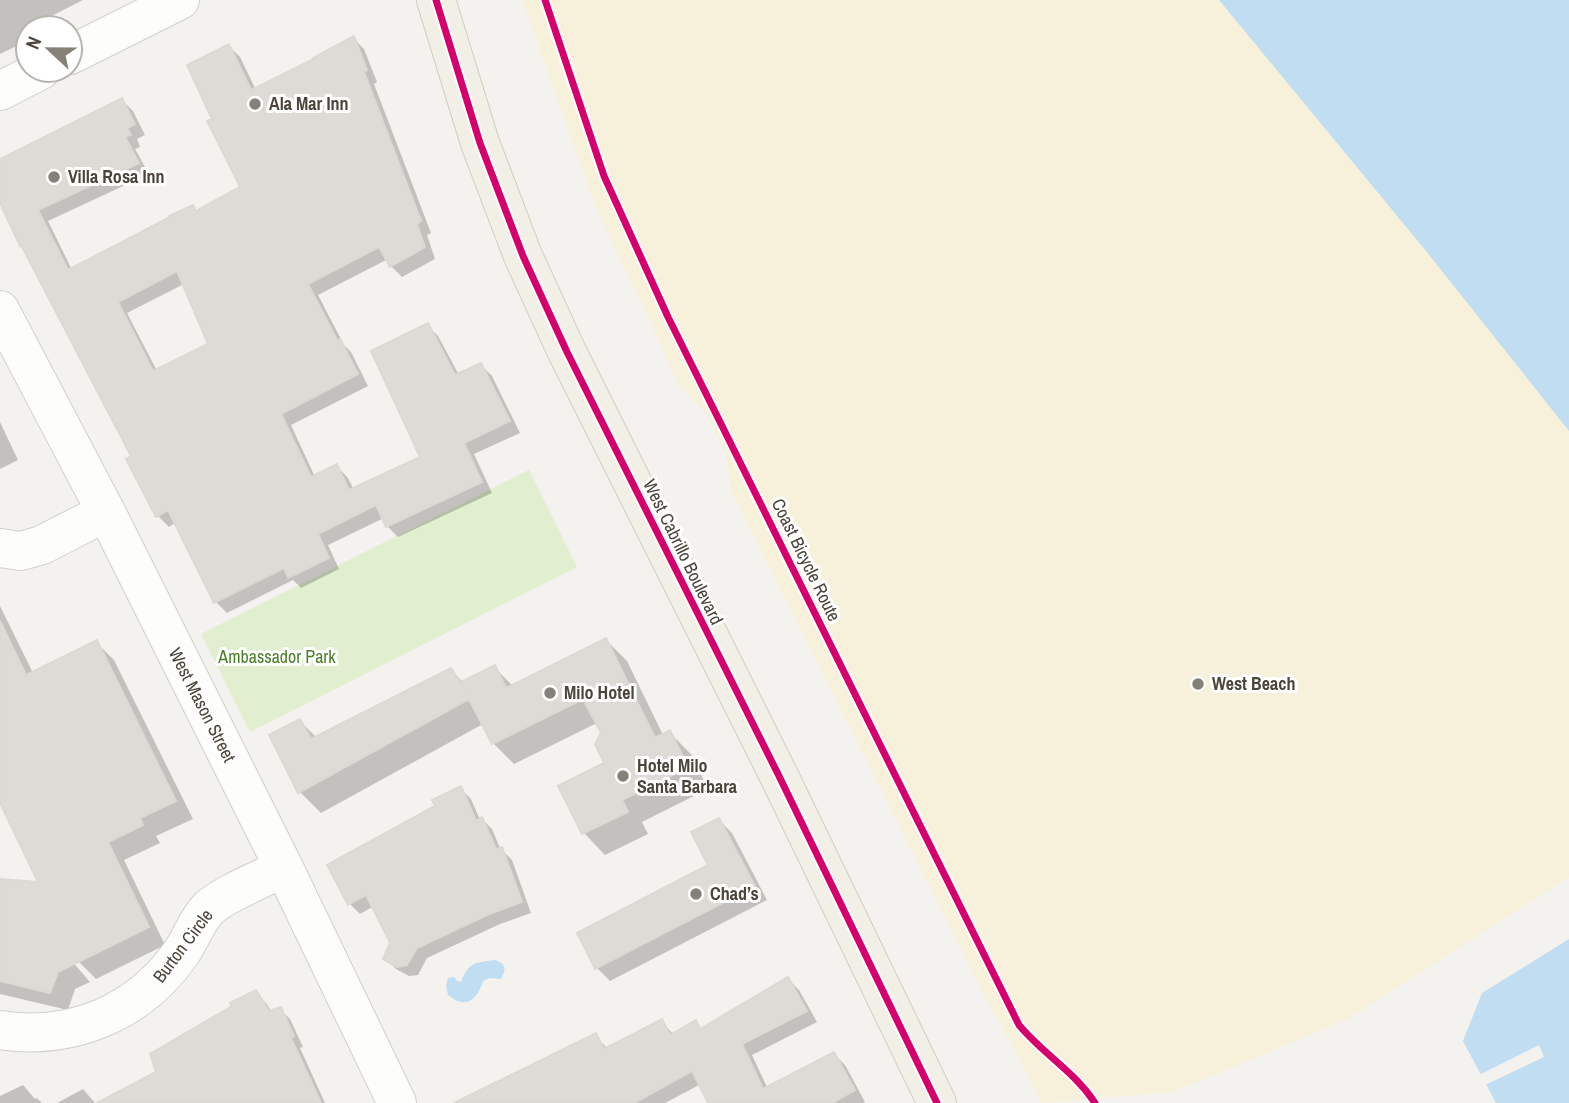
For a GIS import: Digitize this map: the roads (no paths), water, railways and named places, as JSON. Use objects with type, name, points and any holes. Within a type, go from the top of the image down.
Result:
[{"type":"main road","name":"West Cabrillo Boulevard","points":[[436,0],[481,143],[523,256],[937,1103]]},
{"type":"street","points":[[84,48],[180,0]]},
{"type":"street","name":"West Mason Street","points":[[0,310],[106,512],[284,868],[397,1103]]},
{"type":"street","points":[[0,548],[21,551],[43,545],[106,512]]},
{"type":"street","name":"Burton Circle","points":[[0,1030],[41,1033],[79,1027],[130,1004],[159,981],[182,952],[198,921],[210,907],[284,868]]},
{"type":"water","points":[[1219,0],[1569,0],[1569,431],[1426,251]]},
{"type":"water","points":[[1569,939],[1569,1103],[1496,1103],[1463,1041],[1482,993]]},
{"type":"water","points":[[494,960],[504,967],[501,979],[489,978],[483,981],[478,993],[470,1001],[460,1002],[448,995],[448,978],[454,977],[461,982],[473,965]]},
{"type":"place","name":"Ala Mar Inn","points":[[255,104]]},
{"type":"place","name":"Villa Rosa Inn","points":[[54,177]]},
{"type":"place","name":"West Beach","points":[[1198,684]]},
{"type":"place","name":"Milo Hotel","points":[[550,693]]},
{"type":"place","name":"Hotel Milo Santa Barbara","points":[[623,776]]},
{"type":"place","name":"Chad’s","points":[[696,894]]},
{"type":"park label","name":"Ambassador Park","points":[[277,657]]}]
